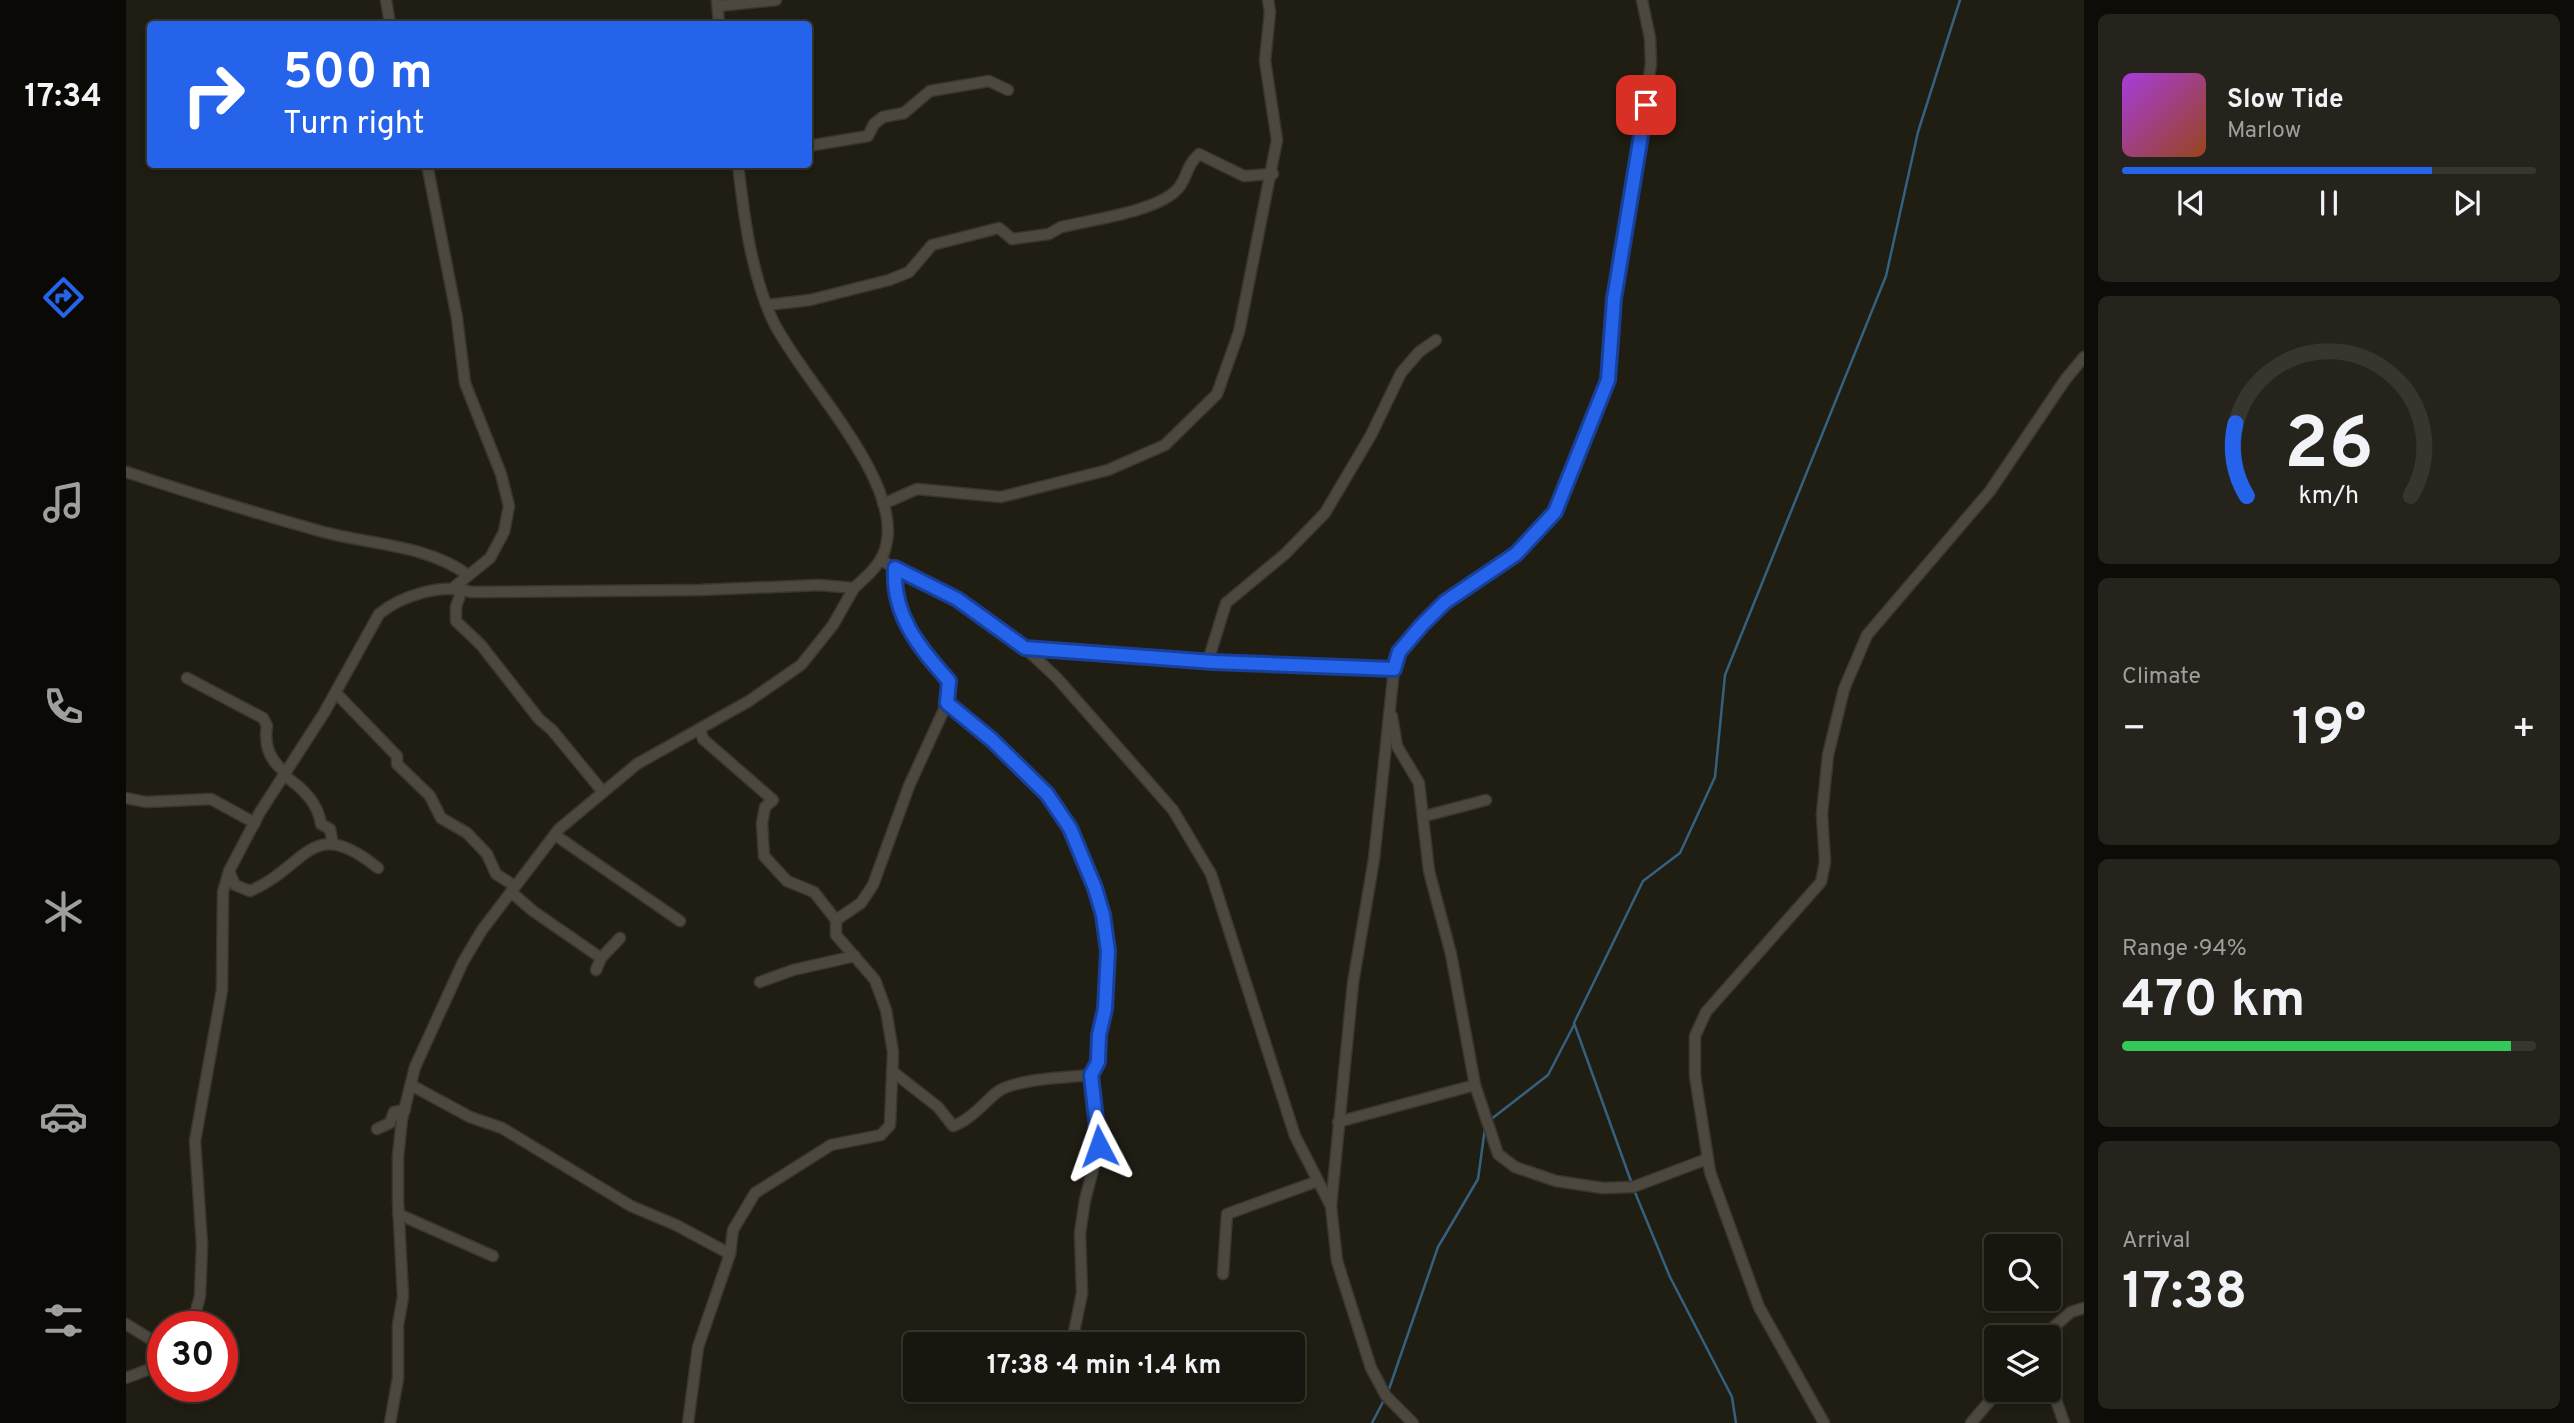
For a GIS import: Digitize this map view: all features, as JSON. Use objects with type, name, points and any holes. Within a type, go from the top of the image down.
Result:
[{"type":"street","points":[[386,0],[390,21]]},
{"type":"street","points":[[719,21],[717,3],[776,0]]},
{"type":"street","points":[[883,504],[917,489],[977,497],[1023,493],[1108,470],[1165,446],[1217,394],[1230,362],[1273,174],[1277,140],[1265,61],[1270,12],[1268,0]]},
{"type":"street","points":[[1413,1423],[1386,1396],[1371,1367],[1337,1261],[1331,1206],[1353,983],[1378,824],[1393,673],[1399,652],[1445,602],[1516,554],[1555,512],[1608,380],[1614,299],[1651,64],[1650,38],[1642,0]]},
{"type":"street","points":[[812,145],[868,136],[874,124],[883,117],[904,113],[930,91],[989,81],[1008,90]]},
{"type":"street","points":[[767,305],[810,300],[889,280],[909,272],[932,245],[961,237],[999,228],[1012,239],[1049,234],[1061,227],[1150,206],[1180,187],[1188,165],[1199,154],[1244,176],[1273,174]]},
{"type":"street","points":[[428,168],[457,317],[466,383],[509,499],[504,532],[490,558],[468,575],[458,588],[456,621],[481,645],[539,719],[552,730],[603,792]]},
{"type":"street","points":[[390,1423],[398,1378],[398,1325],[403,1297],[398,1157],[405,1110],[411,1084],[435,1021],[463,962],[482,930],[555,835],[637,764],[701,729],[801,665],[833,625],[854,588],[881,560],[888,530],[883,504],[847,429],[782,338],[767,305],[750,245],[739,168]]},
{"type":"street","points":[[1208,661],[1226,603],[1285,554],[1325,513],[1371,435],[1401,373],[1419,352],[1436,340]]},
{"type":"street","points":[[1824,1423],[1759,1307],[1707,1159],[1695,1076],[1695,1036],[1706,1012],[1821,882],[1825,862],[1822,814],[1828,755],[1853,663],[1867,635],[1990,491],[2065,380],[2084,357]]},
{"type":"street","points":[[126,472],[322,532],[408,550],[445,562],[468,575]]},
{"type":"street","points":[[881,560],[957,599],[1025,648],[1102,729],[1173,810],[1210,874],[1295,1136],[1331,1206]]},
{"type":"street","points":[[836,920],[861,903],[873,885],[909,786],[947,703],[949,681],[912,638],[894,586],[895,568]]},
{"type":"street","points":[[196,1311],[200,1296],[202,1244],[195,1141],[222,990],[220,931],[223,892],[229,871],[255,822],[336,693],[379,614],[390,605],[439,589],[458,588],[471,592],[700,590],[819,585],[854,588]]},
{"type":"street","points":[[1025,648],[1393,673]]},
{"type":"street","points":[[1393,673],[1395,692],[1392,711],[1398,746],[1419,783],[1425,816],[1429,872],[1451,954],[1475,1085],[1498,1154],[1515,1167],[1580,1186],[1633,1187],[1707,1159]]},
{"type":"street","points":[[187,678],[263,718],[267,726],[264,741],[278,767],[312,797],[321,815],[321,824],[330,829],[333,844]]},
{"type":"street","points":[[336,693],[397,756],[397,764],[430,796],[441,818],[467,833],[487,854],[496,874],[533,911],[601,958]]},
{"type":"street","points":[[947,703],[992,740],[1047,794],[1070,828],[1103,915],[1108,951],[1105,1009],[1099,1035],[1098,1062],[1091,1075],[1099,1146],[1085,1200],[1080,1233],[1082,1293],[1074,1332]]},
{"type":"street","points":[[688,1423],[698,1347],[730,1254],[733,1230],[755,1193],[831,1145],[881,1135],[887,1130],[892,1071],[890,1029],[875,980],[836,935],[836,920],[814,892],[787,881],[764,856],[762,823],[765,807],[773,800],[758,785],[748,781],[703,739],[701,729]]},
{"type":"street","points":[[126,798],[146,802],[211,799],[255,822]]},
{"type":"street","points":[[1425,816],[1486,800]]},
{"type":"street","points":[[555,835],[680,921]]},
{"type":"street","points":[[229,871],[236,885],[250,891],[293,864],[306,850],[320,843],[333,844],[360,853],[378,868]]},
{"type":"street","points":[[596,970],[601,958],[620,938]]},
{"type":"street","points":[[760,982],[793,970],[855,956]]},
{"type":"street","points":[[892,1071],[938,1107],[953,1126],[964,1122],[997,1091],[1038,1079],[1091,1075]]},
{"type":"street","points":[[411,1084],[470,1117],[502,1128],[631,1206],[676,1225],[730,1254]]},
{"type":"street","points":[[1338,1122],[1475,1085]]},
{"type":"street","points":[[377,1129],[390,1123],[394,1112],[405,1110]]},
{"type":"street","points":[[1223,1274],[1227,1214],[1318,1181]]},
{"type":"street","points":[[398,1214],[493,1256]]},
{"type":"street","points":[[2056,1325],[2071,1312],[2084,1307]]},
{"type":"street","points":[[126,1324],[147,1337]]},
{"type":"street","points":[[126,1378],[147,1370]]},
{"type":"street","points":[[1971,1423],[1989,1402]]},
{"type":"street","points":[[2057,1402],[2064,1423]]},
{"type":"waterway","points":[[1632,1184],[1574,1023],[1643,881],[1680,853],[1715,777],[1725,675],[1886,276],[1918,132],[1960,0]]},
{"type":"waterway","points":[[1490,1120],[1548,1075],[1574,1025]]},
{"type":"waterway","points":[[1388,1392],[1438,1247],[1478,1179],[1485,1128]]},
{"type":"waterway","points":[[1634,1190],[1670,1277],[1732,1397],[1736,1423]]},
{"type":"waterway","points":[[1372,1423],[1385,1398]]},
{"type":"route","points":[[1099,1146],[1091,1075],[1098,1062],[1099,1035],[1105,1009],[1108,951],[1103,915],[1095,888],[1070,828],[1047,794],[992,740],[947,703],[951,686],[912,638],[898,603],[894,586],[895,568],[920,583],[957,599],[986,617],[1025,648],[1214,662],[1394,669],[1399,652],[1407,639],[1445,602],[1516,554],[1555,512],[1608,380],[1614,299],[1646,105]]}]
